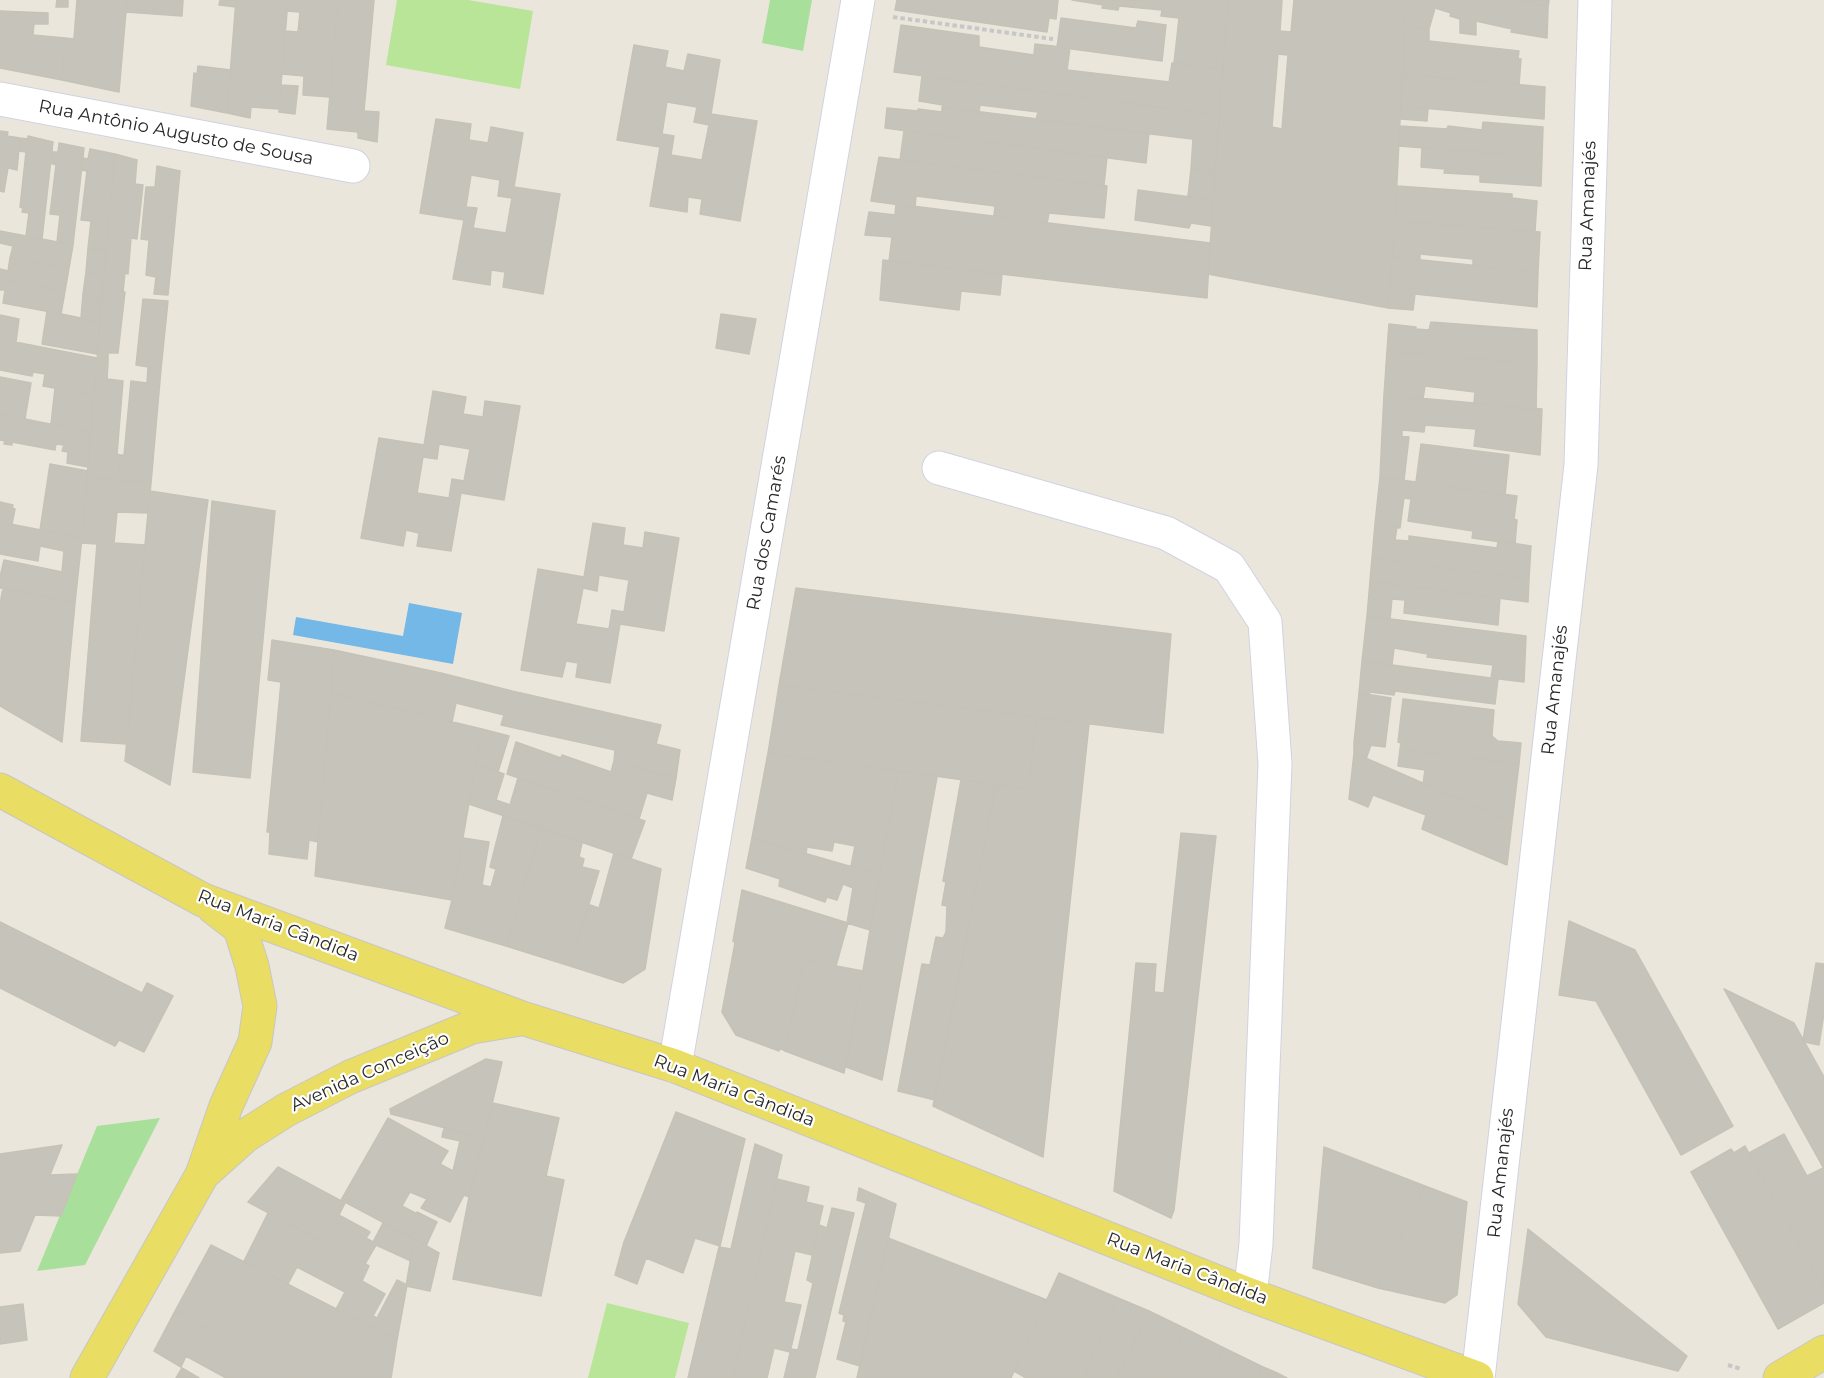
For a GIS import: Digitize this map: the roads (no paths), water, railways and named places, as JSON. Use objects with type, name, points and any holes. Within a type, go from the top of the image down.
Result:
[{"type":"main road","name":"Rua Maria Cândida","points":[[0,790],[203,900],[522,1018],[675,1066],[1250,1295],[1477,1378]]},
{"type":"main road","name":"Avenida Conceição","points":[[87,1378],[202,1175],[226,1106],[255,1042],[260,1006],[252,966],[240,928],[203,900]]},
{"type":"main road","name":"Avenida Conceição","points":[[202,1175],[245,1136],[286,1110],[350,1077],[472,1027],[522,1018]]},
{"type":"main road","points":[[1780,1378],[1824,1352]]},
{"type":"street","name":"Rua Amanajés","points":[[1477,1378],[1581,465],[1595,0]]},
{"type":"street","name":"Rua dos Camarés","points":[[675,1066],[857,6]]},
{"type":"street","name":"Rua Antônio Augusto de Sousa","points":[[0,99],[352,166]]},
{"type":"street","points":[[939,468],[1166,533],[1229,567],[1265,622],[1275,765],[1256,1244],[1250,1295]]},
{"type":"water","points":[[409,603],[462,613],[453,664],[293,635],[296,617],[403,636]]}]
